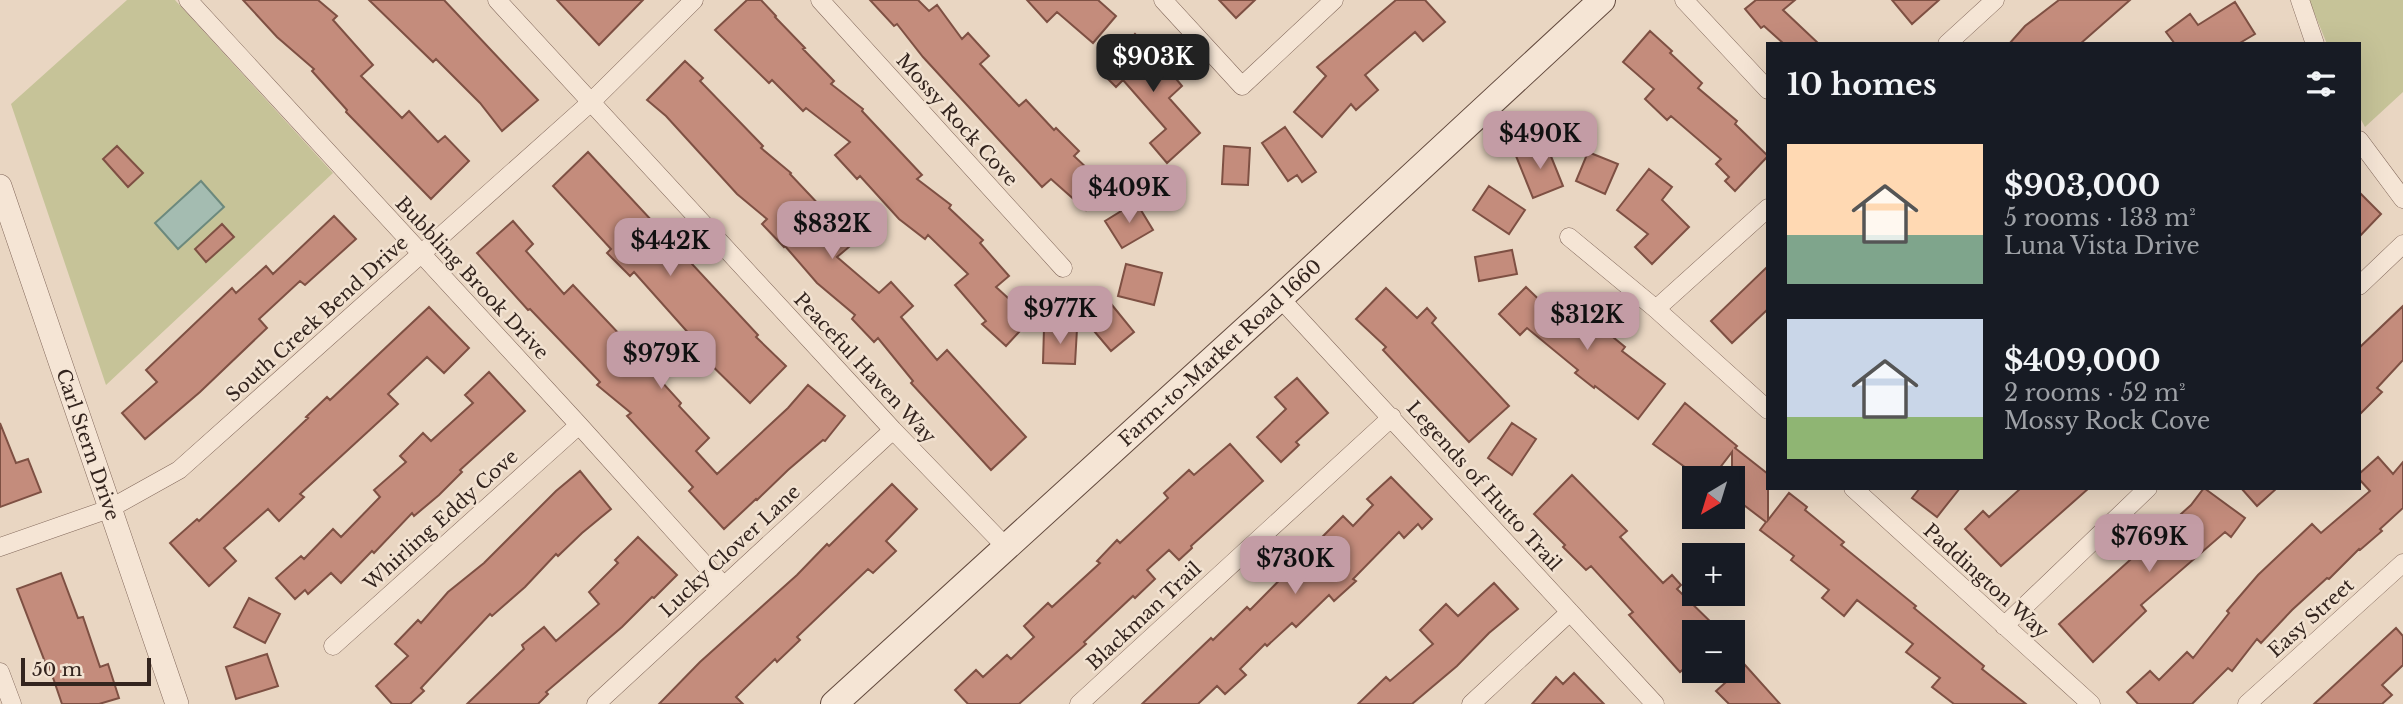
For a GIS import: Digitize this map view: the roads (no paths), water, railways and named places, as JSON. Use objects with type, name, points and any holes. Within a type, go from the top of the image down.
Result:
[{"type":"main road","name":"Farm-to-Market Road 1660","points":[[834,704],[1602,0]]},
{"type":"street","name":"Bubbling Brook Drive","points":[[188,0],[723,585]]},
{"type":"street","name":"Peaceful Haven Way","points":[[497,0],[893,430],[1006,546]]},
{"type":"street","name":"South Creek Bend Drive","points":[[0,547],[109,509],[179,470],[590,103],[694,0]]},
{"type":"street","name":"Mossy Rock Cove","points":[[820,0],[1063,268]]},
{"type":"street","points":[[1163,0],[1242,86],[1334,0]]},
{"type":"street","points":[[1684,0],[1766,88]]},
{"type":"street","points":[[1949,42],[1995,0]]},
{"type":"street","points":[[2300,0],[2314,42]]},
{"type":"street","points":[[2361,143],[2403,199]]},
{"type":"street","name":"Carl Stern Drive","points":[[0,186],[177,704]]},
{"type":"street","points":[[1656,309],[1766,210]]},
{"type":"street","points":[[1569,237],[1656,309],[1766,409]]},
{"type":"street","points":[[2361,284],[2403,244]]},
{"type":"street","name":"Legends of Hutto Trail","points":[[1280,298],[1655,704]]},
{"type":"street","name":"Blackman Trail","points":[[1079,704],[1392,417]]},
{"type":"street","name":"Whirling Eddy Cove","points":[[332,646],[579,425]]},
{"type":"street","name":"Lucky Clover Lane","points":[[596,704],[893,430]]},
{"type":"street","name":"Paddington Way","points":[[1855,490],[2091,704]]},
{"type":"street","points":[[2004,626],[2146,490]]},
{"type":"street","name":"Easy Street","points":[[2247,704],[2403,563]]},
{"type":"street","points":[[1471,704],[1570,612]]},
{"type":"street","points":[[0,672],[12,704]]}]
